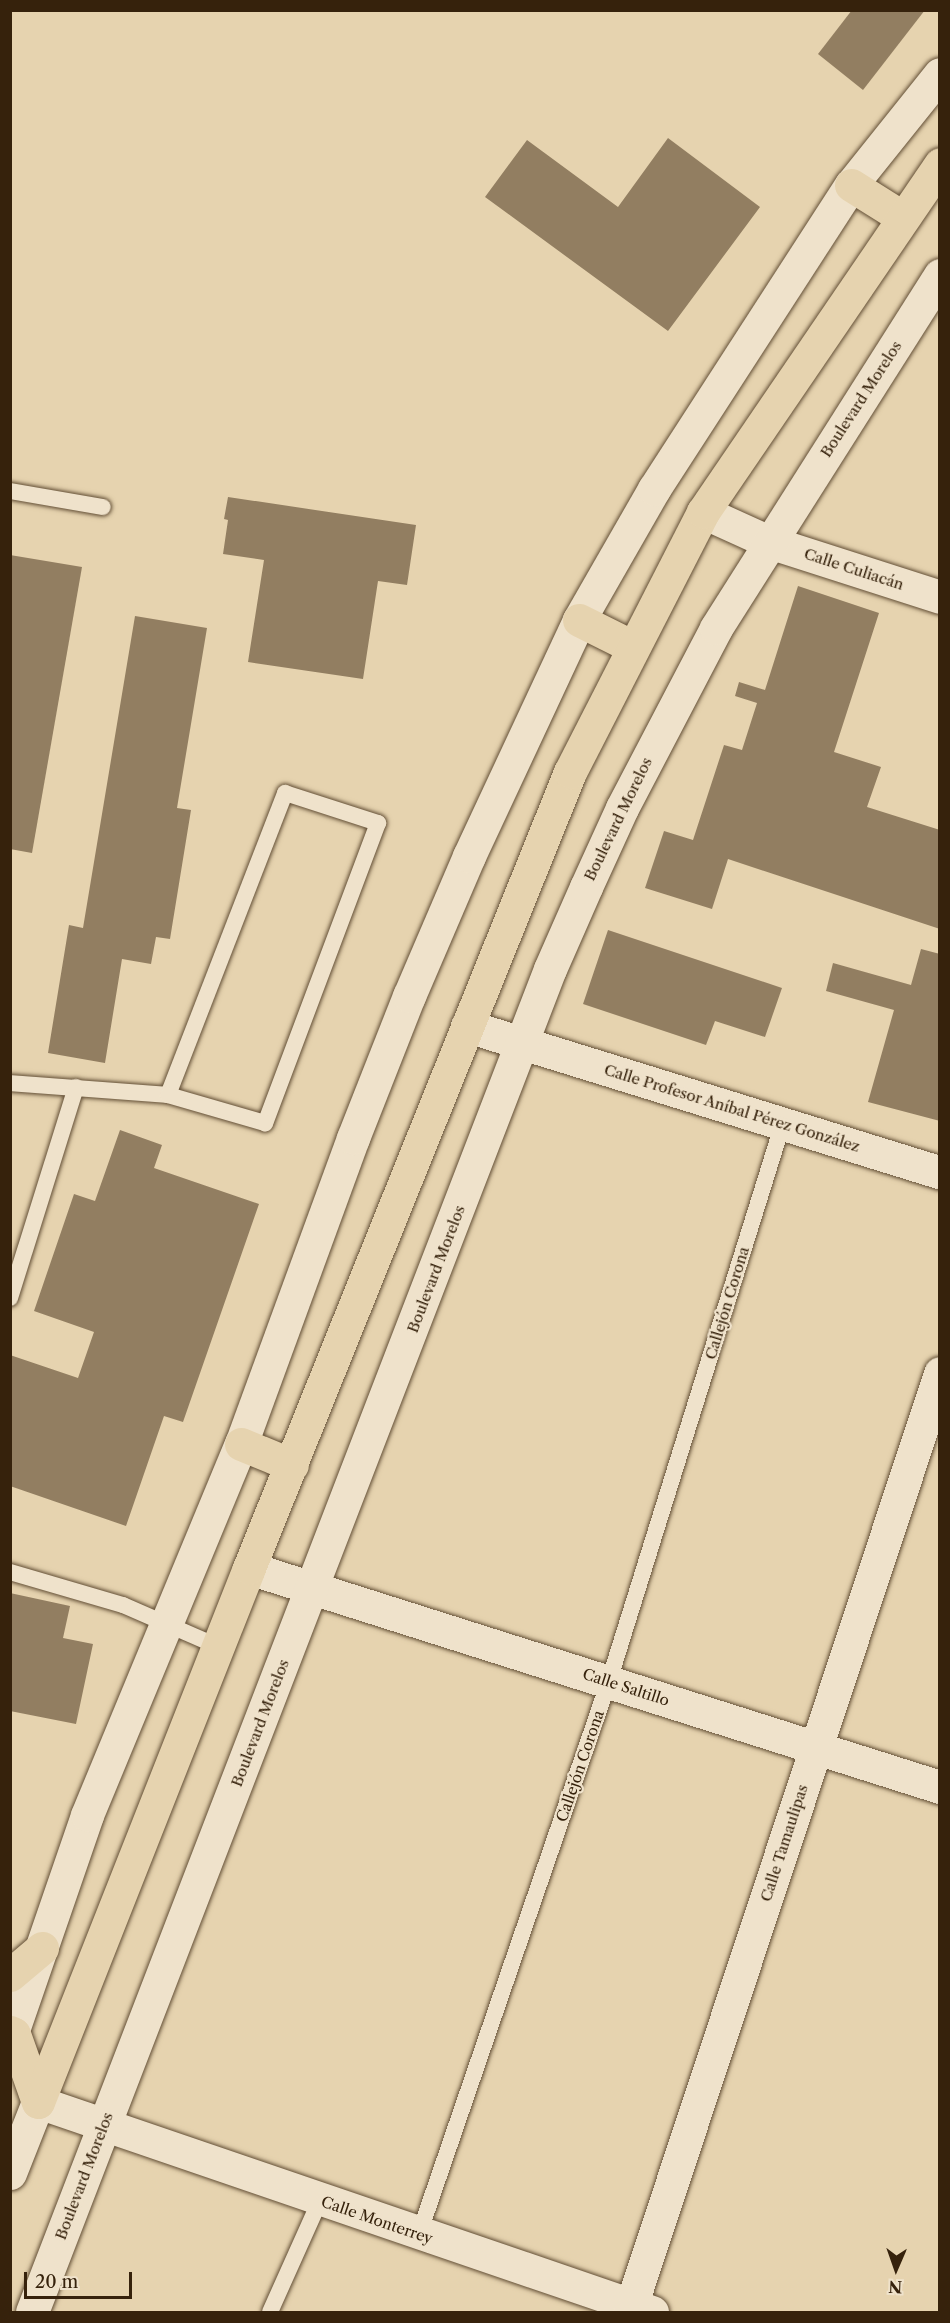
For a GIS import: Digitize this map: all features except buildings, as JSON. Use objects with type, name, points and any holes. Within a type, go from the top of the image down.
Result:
[{"type":"main road","points":[[24,2098],[219,1647],[570,772],[703,512],[939,164]]},
{"type":"main road","points":[[851,185],[902,217]]},
{"type":"main road","points":[[579,620],[633,647]]},
{"type":"main road","points":[[241,1444],[292,1465]]},
{"type":"main road","points":[[10,1976],[42,1948]]},
{"type":"main road","points":[[12,2035],[24,2098]]},
{"type":"street","points":[[12,2035],[87,1815],[241,1444],[353,1138],[409,996],[469,856],[579,620],[654,489],[851,185],[939,74]]},
{"type":"street","name":"Boulevard Morelos","points":[[32,2313],[550,969],[622,808],[716,628],[939,275]]},
{"type":"street","name":"Calle Culiacán","points":[[703,512],[769,542],[939,597]]},
{"type":"street","name":"Calle Profesor Aníbal Pérez González","points":[[467,1026],[939,1172]]},
{"type":"street","name":"Calle Tamaulipas","points":[[638,2310],[815,1749],[939,1373]]},
{"type":"street","name":"Calle Saltillo","points":[[249,1568],[939,1787]]},
{"type":"street","points":[[10,2173],[24,2098]]},
{"type":"street","name":"Calle Monterrey","points":[[24,2098],[638,2310]]},
{"type":"lane","points":[[10,491],[103,507]]},
{"type":"lane","points":[[10,1083],[168,1095],[265,1123],[378,823],[285,793],[168,1095]]},
{"type":"lane","points":[[10,1298],[18,1246],[76,1087]]},
{"type":"lane","name":"Callejón Corona","points":[[419,2234],[609,1681],[783,1123]]},
{"type":"lane","points":[[10,1572],[123,1605],[219,1647]]},
{"type":"lane","points":[[270,2313],[320,2200]]}]
